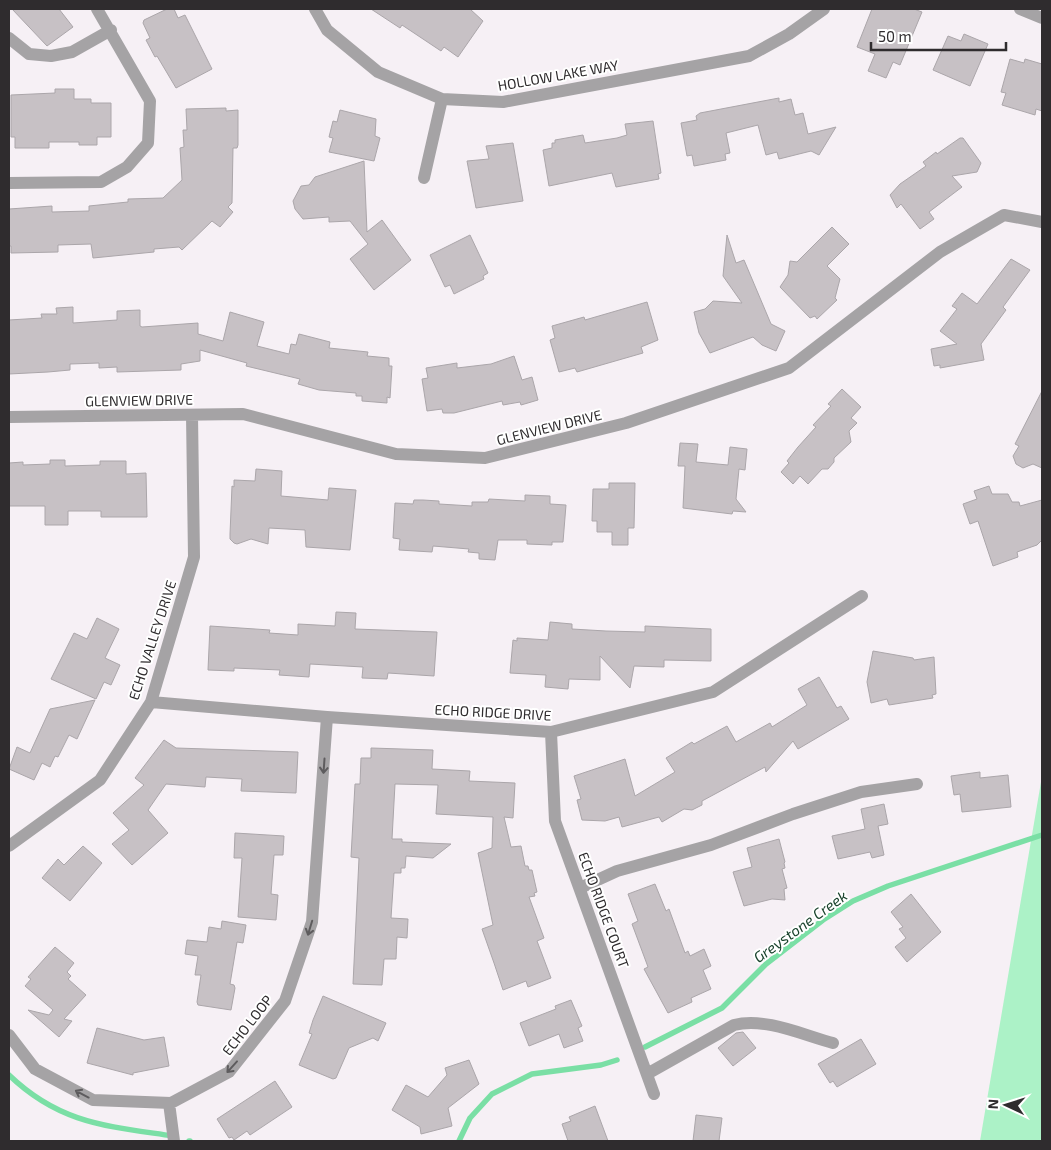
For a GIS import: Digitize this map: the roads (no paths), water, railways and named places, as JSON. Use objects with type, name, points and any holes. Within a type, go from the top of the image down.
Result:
[{"type":"street","points":[[9,183],[102,182],[127,167],[148,143],[150,101],[111,30],[97,9]]},
{"type":"street","name":"HOLLOW LAKE WAY","points":[[315,9],[327,30],[378,72],[442,99],[503,102],[749,56],[789,34],[824,9]]},
{"type":"street","points":[[1020,9],[1042,18]]},
{"type":"street","points":[[9,38],[29,54],[51,56],[72,52],[111,30]]},
{"type":"street","points":[[424,178],[442,99]]},
{"type":"street","name":"GLENVIEW DRIVE","points":[[9,417],[243,414],[396,454],[485,458],[626,423],[789,368],[932,258],[956,242],[1004,215],[1042,222]]},
{"type":"street","name":"ECHO VALLEY DRIVE","points":[[9,846],[100,780],[151,702],[194,557],[192,415]]},
{"type":"street","name":"ECHO RIDGE DRIVE","points":[[151,702],[327,717],[551,732],[713,692],[862,596]]},
{"type":"street","name":"ECHO LOOP","points":[[9,1034],[36,1069],[93,1100],[170,1103],[229,1072],[285,1001],[312,922],[327,717]]},
{"type":"street","name":"ECHO RIDGE COURT","points":[[551,732],[555,821],[654,1094]]},
{"type":"street","points":[[580,888],[617,871],[711,845],[793,814],[861,792],[917,784]]},
{"type":"street","points":[[647,1074],[734,1025],[744,1022],[768,1025],[833,1043]]},
{"type":"street","points":[[170,1103],[174,1141]]},
{"type":"waterway","name":"Greystone Creek","points":[[645,1047],[722,1008],[766,964],[823,920],[853,901],[888,886],[1042,835]]},
{"type":"waterway","name":"Greystone Creek","points":[[459,1141],[470,1118],[492,1094],[532,1074],[601,1065],[617,1060]]},
{"type":"waterway","name":"Greystone Creek","points":[[9,1075],[47,1104],[66,1113],[106,1125],[173,1136]]}]
